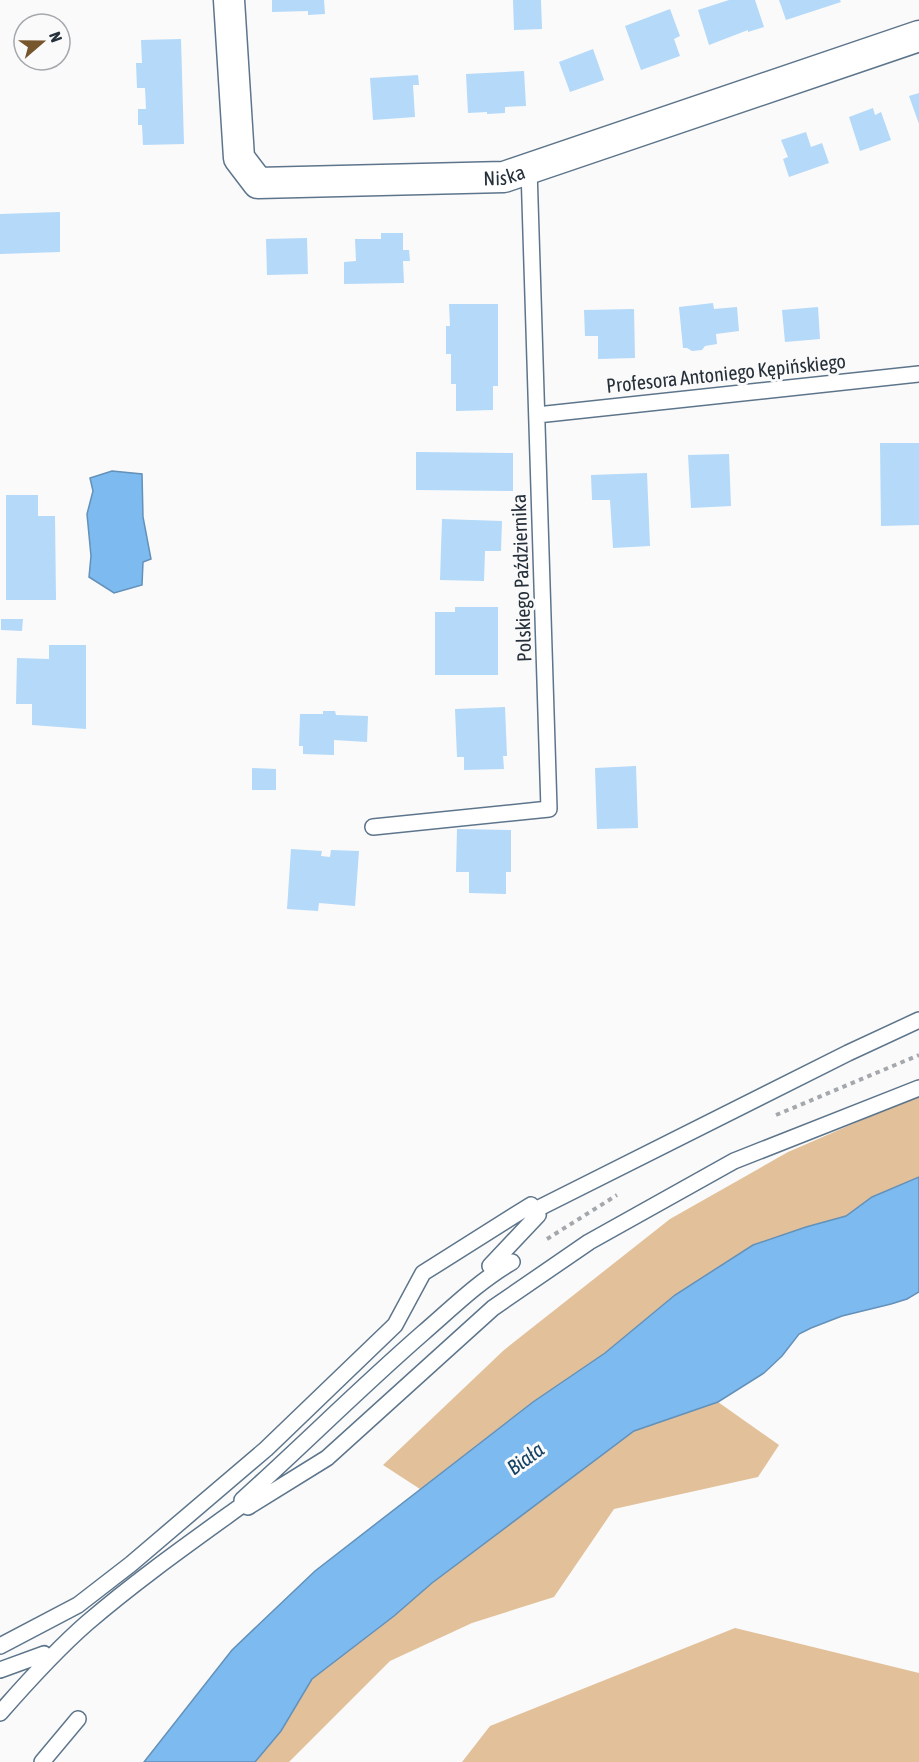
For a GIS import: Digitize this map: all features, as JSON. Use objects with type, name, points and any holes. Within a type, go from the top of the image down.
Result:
[{"type":"street","name":"Niska","points":[[229,0],[238,158],[258,183],[504,177],[919,36]]},
{"type":"lane","name":"Polskiego Października","points":[[373,827],[549,809],[529,169]]},
{"type":"lane","name":"Profesora Antoniego Kępińskiego","points":[[537,415],[919,374]]},
{"type":"lane","points":[[535,1210],[848,1053],[919,1020]]},
{"type":"lane","points":[[513,1262],[496,1272],[358,1390],[242,1500],[248,1507],[327,1458],[494,1308],[589,1242],[734,1161],[919,1088]]},
{"type":"lane","points":[[0,1646],[78,1605],[131,1564],[266,1449],[395,1325],[423,1274],[531,1205],[538,1215],[490,1266],[496,1272]]},
{"type":"lane","points":[[0,1713],[48,1659],[87,1623],[165,1561],[245,1503]]},
{"type":"lane","points":[[0,1670],[44,1654],[48,1659]]},
{"type":"lane","points":[[42,1762],[78,1719]]},
{"type":"shaded area","points":[[919,1097],[919,1177],[872,1197],[846,1216],[753,1245],[675,1295],[605,1353],[533,1402],[420,1489],[383,1465],[504,1350],[670,1219],[788,1152]]},
{"type":"shaded area","points":[[718,1402],[779,1445],[758,1477],[614,1509],[554,1597],[472,1623],[390,1661],[289,1762],[255,1762],[281,1731],[312,1679],[394,1616],[432,1583],[634,1431]]},
{"type":"shaded area","points":[[735,1628],[919,1673],[919,1762],[462,1762],[490,1726]]},
{"type":"water","points":[[112,471],[142,474],[143,517],[151,559],[143,562],[142,585],[114,593],[89,577],[91,556],[87,514],[93,491],[90,478]]},
{"type":"water","name":"Biała","points":[[919,1177],[919,1292],[907,1299],[842,1316],[811,1328],[799,1334],[782,1356],[764,1373],[718,1402],[634,1431],[432,1583],[394,1616],[312,1679],[281,1731],[255,1762],[144,1762],[232,1650],[315,1571],[533,1402],[605,1353],[675,1295],[753,1245],[846,1216],[872,1197]]},
{"type":"building","points":[[272,0],[324,0],[325,14],[308,15],[308,11],[272,12]]},
{"type":"building","points":[[513,0],[541,0],[542,29],[514,30]]},
{"type":"building","points":[[729,0],[755,0],[764,27],[748,32],[748,30],[709,45],[698,10]]},
{"type":"building","points":[[779,0],[840,0],[841,2],[786,20]]},
{"type":"building","points":[[670,9],[680,36],[674,39],[680,56],[641,70],[625,26]]},
{"type":"building","points":[[181,39],[184,144],[143,145],[142,125],[138,125],[138,109],[146,109],[145,88],[137,88],[136,63],[142,63],[141,40]]},
{"type":"building","points":[[593,49],[604,80],[570,92],[559,62]]},
{"type":"building","points":[[524,71],[526,106],[505,107],[505,113],[468,113],[466,74]]},
{"type":"building","points":[[418,75],[419,85],[413,85],[415,117],[373,120],[370,78]]},
{"type":"building","points":[[919,93],[919,124],[909,96]]},
{"type":"building","points":[[873,108],[875,115],[881,112],[891,140],[860,151],[849,117]]},
{"type":"building","points":[[806,132],[811,147],[822,143],[829,163],[789,177],[783,159],[788,157],[781,140]]},
{"type":"building","points":[[60,212],[60,252],[0,254],[0,214]]},
{"type":"building","points":[[381,233],[403,233],[403,250],[409,250],[410,261],[403,261],[404,283],[344,284],[344,262],[356,261],[355,239],[381,239]]},
{"type":"building","points":[[307,238],[308,274],[267,275],[266,239]]},
{"type":"building","points":[[713,303],[714,309],[737,307],[739,331],[716,334],[717,344],[705,346],[702,350],[692,351],[683,348],[679,307]]},
{"type":"building","points":[[449,304],[498,304],[498,386],[493,386],[493,410],[456,411],[456,384],[451,384],[451,354],[446,354],[446,326],[450,326]]},
{"type":"building","points":[[818,307],[820,339],[785,342],[782,310]]},
{"type":"building","points":[[634,309],[635,358],[598,359],[598,336],[585,336],[584,310]]},
{"type":"building","points":[[880,443],[919,443],[919,525],[881,526]]},
{"type":"building","points":[[416,452],[513,453],[513,491],[416,490]]},
{"type":"building","points":[[729,454],[731,506],[691,508],[688,455]]},
{"type":"building","points":[[647,473],[650,546],[613,548],[610,500],[592,500],[591,475]]},
{"type":"building","points":[[6,495],[38,495],[38,516],[55,516],[56,600],[6,600]]},
{"type":"building","points":[[442,519],[502,521],[501,551],[485,551],[484,581],[440,580]]},
{"type":"building","points":[[455,607],[498,607],[498,675],[435,675],[435,612],[455,612]]},
{"type":"building","points":[[1,619],[23,619],[22,631],[1,630]]},
{"type":"building","points":[[49,645],[86,645],[86,729],[32,725],[32,704],[16,704],[17,658],[49,659]]},
{"type":"building","points":[[505,707],[507,756],[503,756],[504,769],[464,770],[464,757],[457,757],[455,709]]},
{"type":"building","points":[[323,711],[335,711],[336,715],[368,716],[367,742],[334,740],[334,755],[303,754],[303,746],[299,746],[300,714],[323,714]]},
{"type":"building","points":[[636,766],[638,828],[597,829],[595,768]]},
{"type":"building","points":[[252,768],[276,769],[276,790],[252,790]]},
{"type":"building","points":[[457,829],[511,830],[511,872],[506,872],[506,894],[469,893],[469,872],[456,872]]},
{"type":"building","points":[[291,849],[322,851],[321,856],[330,857],[331,850],[359,851],[355,906],[319,903],[318,911],[287,909]]}]
